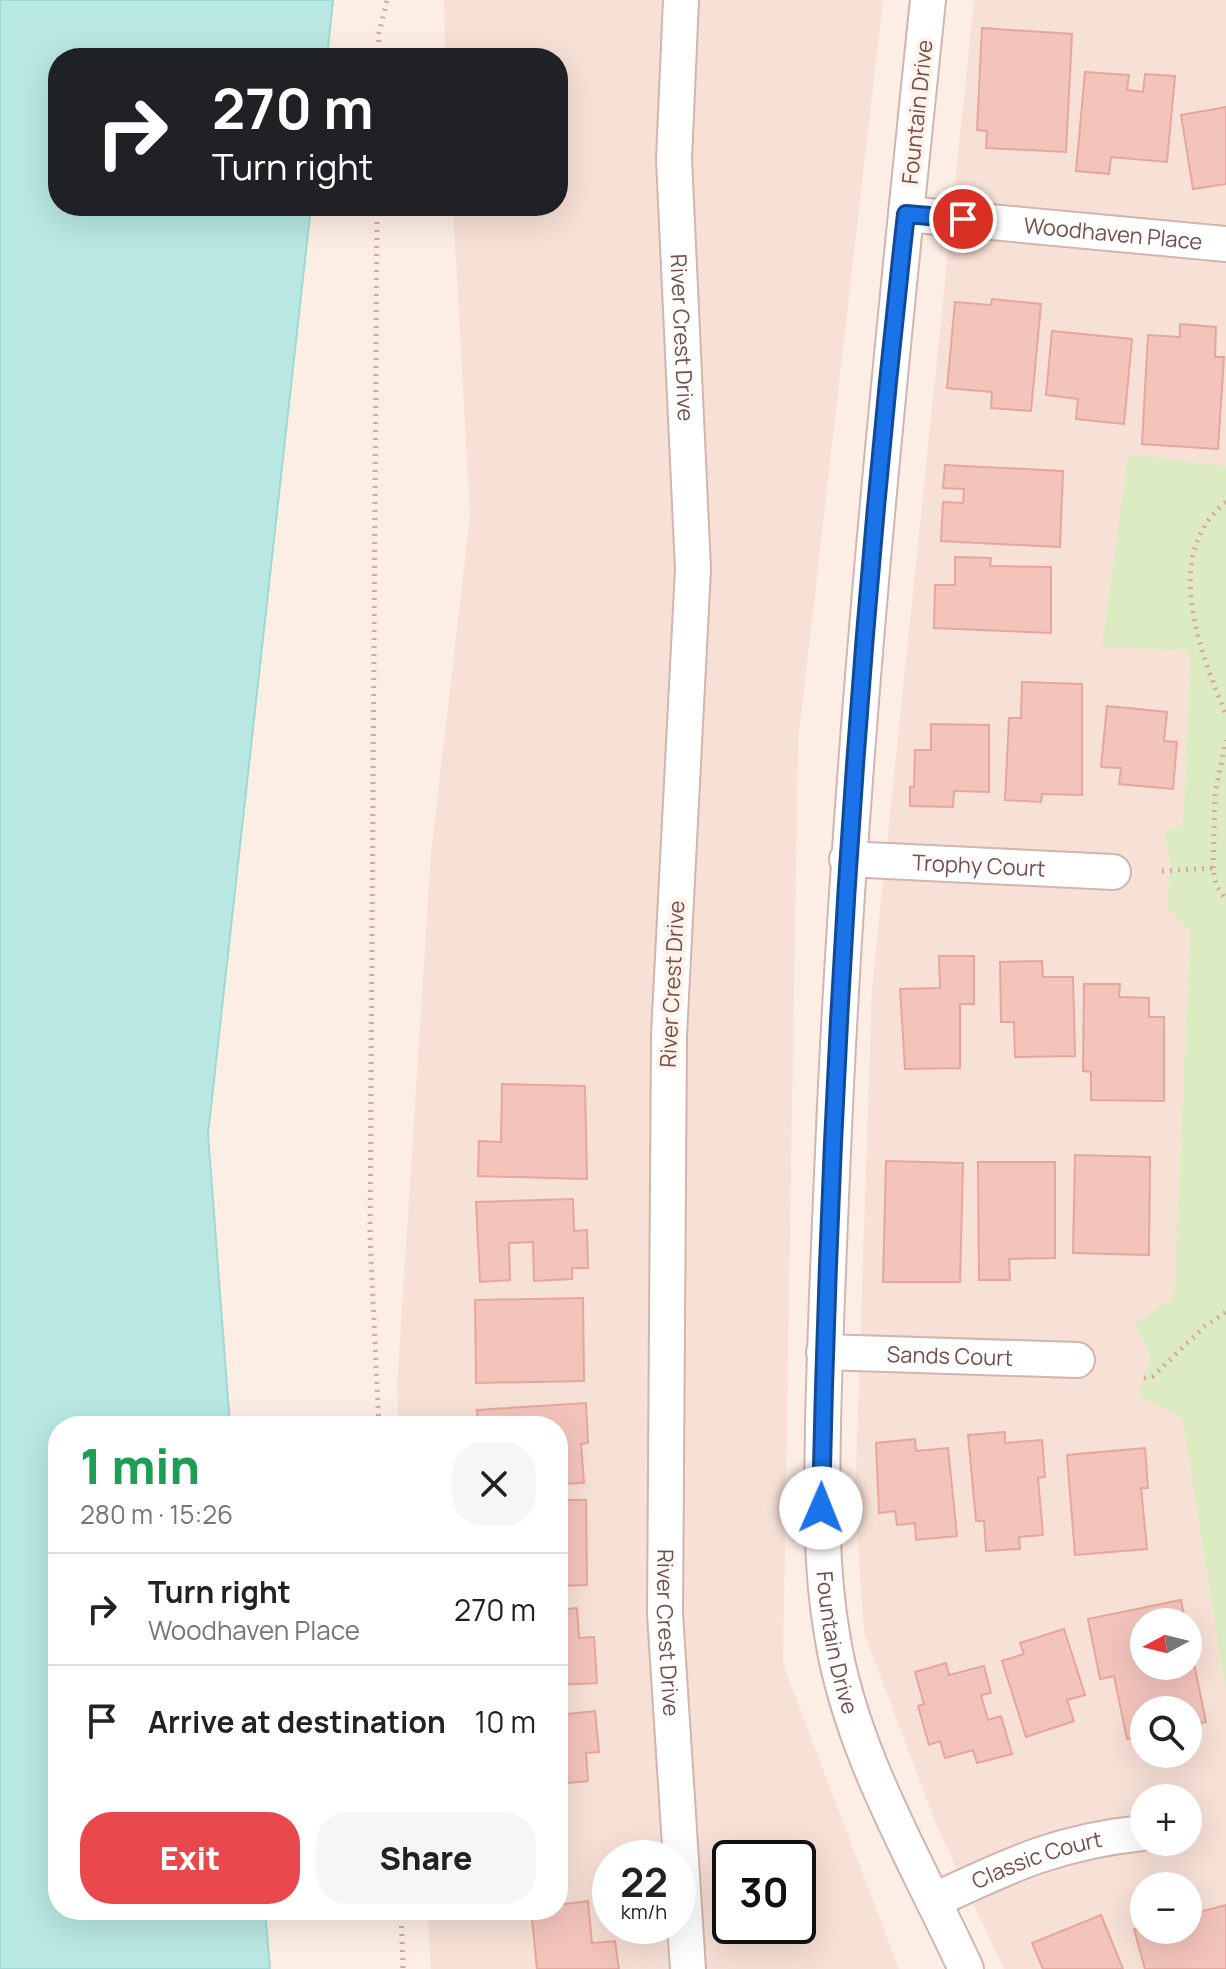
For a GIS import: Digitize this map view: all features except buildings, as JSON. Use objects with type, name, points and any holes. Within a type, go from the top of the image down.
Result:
[{"type":"street","name":"River Crest Drive","points":[[681,0],[674,159],[693,569],[669,1035],[665,1614],[688,1969]]},
{"type":"street","name":"Fountain Drive","points":[[928,0],[873,535],[847,859],[824,1352],[821,1540],[832,1638],[853,1718],[886,1799],[966,1969]]},
{"type":"street","name":"Woodhaven Place","points":[[906,214],[1226,244]]},
{"type":"street","name":"Trophy Court","points":[[847,859],[1113,872]]},
{"type":"street","name":"Sands Court","points":[[824,1352],[1077,1360]]},
{"type":"street","name":"Classic Court","points":[[935,1900],[1043,1851],[1088,1838],[1130,1834]]},
{"type":"path","points":[[378,48],[387,0]]},
{"type":"path","points":[[377,216],[370,1237],[379,1416]]},
{"type":"path","points":[[1226,502],[1201,535],[1191,573],[1198,645],[1226,715]]},
{"type":"path","points":[[1226,740],[1215,794],[1213,868],[1216,885],[1226,900]]},
{"type":"path","points":[[1162,871],[1213,868]]},
{"type":"path","points":[[1144,1378],[1153,1376],[1205,1326],[1226,1312]]},
{"type":"path","points":[[401,1920],[403,1969]]},
{"type":"shaded area","points":[[444,0],[883,0],[798,742],[783,1664],[899,1969],[431,1969],[428,1920],[568,1920],[568,1416],[398,1416],[397,1387],[431,853],[470,516],[454,216],[568,216],[568,48],[445,48]]},
{"type":"shaded area","points":[[974,0],[1226,0],[1226,466],[1128,454],[1103,647],[1190,651],[1183,824],[1164,831],[1171,866],[1166,906],[1190,931],[1174,1297],[1135,1323],[1150,1357],[1138,1397],[1182,1417],[1226,1693],[1226,1969],[1004,1969],[938,1829],[864,1633],[855,1500],[872,989]]},
{"type":"green space","points":[[1128,454],[1226,466],[1226,1693],[1182,1418],[1138,1397],[1150,1357],[1135,1323],[1174,1297],[1190,931],[1166,906],[1171,866],[1164,831],[1183,824],[1190,651],[1102,647]]},
{"type":"water","points":[[0,0],[333,0],[328,48],[48,48],[48,216],[310,216],[208,1134],[229,1416],[48,1416],[48,1920],[266,1920],[270,1969],[0,1969]]},
{"type":"route","points":[[821,1508],[824,1352],[847,859],[873,535],[906,214],[963,219]]}]
